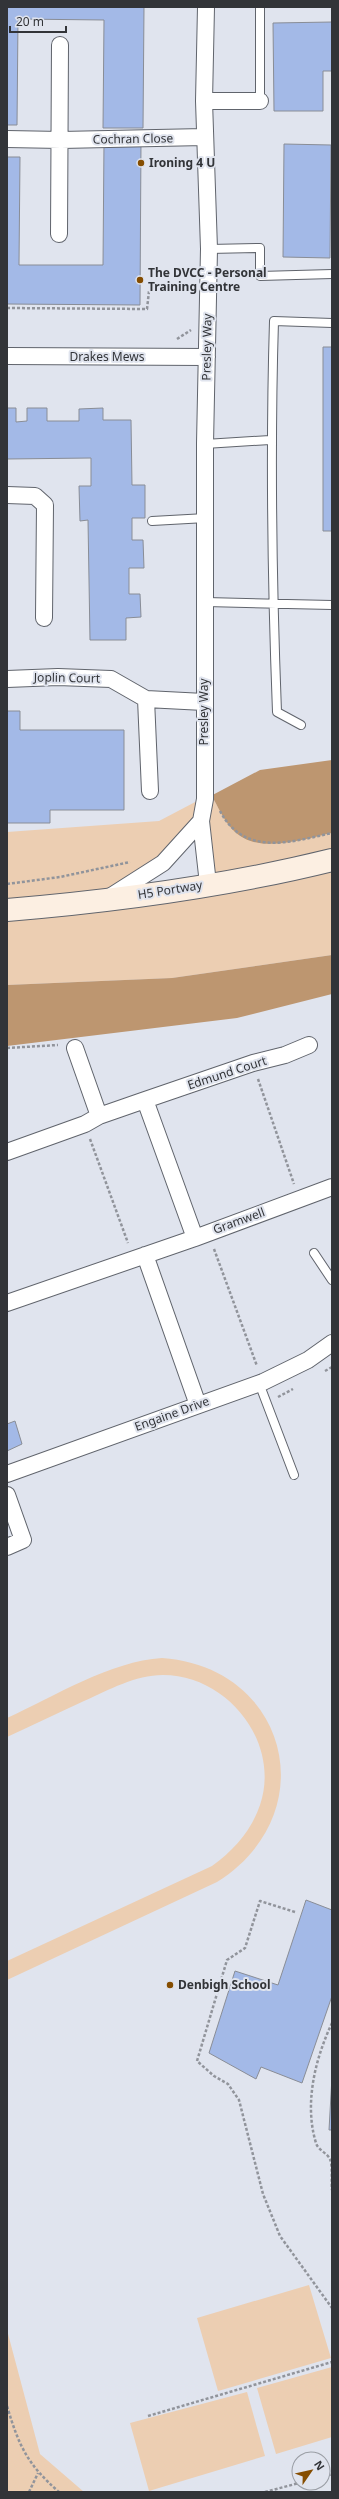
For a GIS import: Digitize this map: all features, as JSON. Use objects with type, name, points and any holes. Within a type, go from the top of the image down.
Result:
[{"type":"street","name":"Presley Way","points":[[206,7],[204,137],[209,249],[205,444],[205,799],[201,821],[208,884]]},
{"type":"street","points":[[59,234],[61,140],[60,45]]},
{"type":"street","points":[[204,101],[260,101]]},
{"type":"street","name":"Cochran Close","points":[[7,139],[61,140],[204,137]]},
{"type":"street","name":"Drakes Mews","points":[[7,356],[207,357]]},
{"type":"street","points":[[7,495],[35,496],[45,506],[44,618]]},
{"type":"street","name":"Joplin Court","points":[[7,679],[58,677],[110,679],[146,699],[204,702]]},
{"type":"street","points":[[146,699],[150,791]]},
{"type":"street","points":[[105,900],[163,863],[201,821]]},
{"type":"street","name":"H5 Portway","points":[[7,910],[105,900],[294,870],[332,860]]},
{"type":"street","name":"Edmund Court","points":[[7,1152],[145,1100],[253,1063],[285,1055],[309,1045]]},
{"type":"street","points":[[75,1048],[92,1120]]},
{"type":"street","points":[[145,1100],[201,1235]]},
{"type":"street","name":"Gramwell","points":[[7,1302],[139,1257],[332,1187]]},
{"type":"street","points":[[139,1257],[198,1405]]},
{"type":"street","name":"Engaine Drive","points":[[7,1474],[261,1382],[308,1360],[332,1343]]},
{"type":"street","points":[[7,1495],[23,1540],[7,1546]]},
{"type":"lane","points":[[260,7],[260,101]]},
{"type":"lane","points":[[209,249],[260,248],[260,276],[332,274]]},
{"type":"lane","points":[[301,725],[277,712],[272,604],[270,440],[274,321],[332,323]]},
{"type":"lane","points":[[205,444],[270,440]]},
{"type":"lane","points":[[152,521],[206,518]]},
{"type":"lane","points":[[206,602],[332,605]]},
{"type":"lane","points":[[314,1253],[332,1280]]},
{"type":"lane","points":[[261,1382],[294,1475]]},
{"type":"path","points":[[7,308],[147,309],[149,292],[159,284]]},
{"type":"path","points":[[7,1048],[54,1044],[75,1048]]},
{"type":"path","points":[[253,1063],[299,1199]]},
{"type":"path","points":[[92,1120],[139,1257]]},
{"type":"path","points":[[201,1235],[261,1382]]},
{"type":"path","points":[[295,1912],[260,1901],[245,1948],[227,1960],[197,2061],[214,2076],[228,2084],[239,2100],[247,2123],[262,2194],[280,2236],[332,2308]]},
{"type":"path","points":[[332,2023],[325,2037],[313,2079],[311,2120],[316,2145],[330,2159],[332,2190]]},
{"type":"path","points":[[148,2416],[332,2362]]},
{"type":"path","points":[[7,2406],[17,2439],[38,2473],[59,2492]]},
{"type":"path","points":[[29,2492],[38,2473]]},
{"type":"path","points":[[265,2492],[291,2485]]},
{"type":"shaded area","points":[[332,760],[332,833],[282,843],[268,844],[256,842],[244,838],[234,831],[225,820],[214,800],[205,799],[260,770]]},
{"type":"shaded area","points":[[199,800],[214,800],[224,818],[291,842],[332,833],[332,955],[172,978],[7,985],[7,832],[159,821]],"holes":[[[201,822],[208,884],[106,899],[163,863]]]},
{"type":"shaded area","points":[[332,955],[332,994],[237,1018],[7,1046],[7,985],[172,978]]},
{"type":"shaded area","points":[[162,1658],[205,1667],[239,1687],[264,1715],[278,1748],[281,1784],[272,1820],[251,1853],[217,1882],[7,1980],[7,1961],[212,1866],[234,1847],[247,1832],[252,1823],[260,1805],[265,1782],[263,1759],[256,1737],[244,1717],[228,1700],[209,1687],[187,1678],[163,1675],[132,1680],[7,1737],[7,1718],[83,1681],[103,1673],[123,1666]]},
{"type":"shaded area","points":[[309,2285],[331,2358],[218,2391],[197,2318]]},
{"type":"shaded area","points":[[7,2330],[40,2454],[84,2492],[7,2492]]},
{"type":"shaded area","points":[[332,2367],[332,2437],[276,2454],[257,2388]]},
{"type":"shaded area","points":[[247,2392],[265,2456],[149,2491],[130,2423]]},
{"type":"building","points":[[7,7],[144,7],[143,128],[103,128],[104,20],[18,19],[17,125],[7,125]]},
{"type":"building","points":[[332,22],[332,71],[323,71],[323,111],[274,111],[273,23]]},
{"type":"building","points":[[104,141],[141,141],[140,305],[7,304],[7,157],[20,157],[19,265],[103,265]]},
{"type":"building","points":[[284,144],[331,145],[330,258],[283,257]]},
{"type":"building","points":[[323,347],[332,347],[332,531],[323,531]]},
{"type":"building","points":[[7,408],[16,408],[16,422],[27,421],[27,408],[47,408],[47,421],[79,421],[79,409],[103,408],[103,420],[131,420],[132,485],[145,485],[145,518],[132,518],[132,540],[143,540],[144,568],[129,568],[129,594],[140,594],[141,617],[126,618],[126,640],[90,640],[88,520],[80,521],[79,486],[91,486],[91,458],[7,459]]},
{"type":"building","points":[[7,711],[20,711],[20,730],[124,730],[124,810],[50,810],[50,823],[7,823]]},
{"type":"building","points":[[15,1421],[22,1444],[7,1451],[7,1424]]},
{"type":"building","points":[[306,1900],[332,1910],[332,1996],[302,2083],[261,2067],[256,2079],[209,2053],[235,1971],[278,1985]]},
{"type":"building","points":[[332,2077],[332,2130],[329,2130]]},
{"type":"place","name":"Ironing 4 U","points":[[141,163]]},
{"type":"place","name":"The DVCC - Personal Training Centre","points":[[140,280]]},
{"type":"place","name":"Denbigh School","points":[[170,1985]]}]
